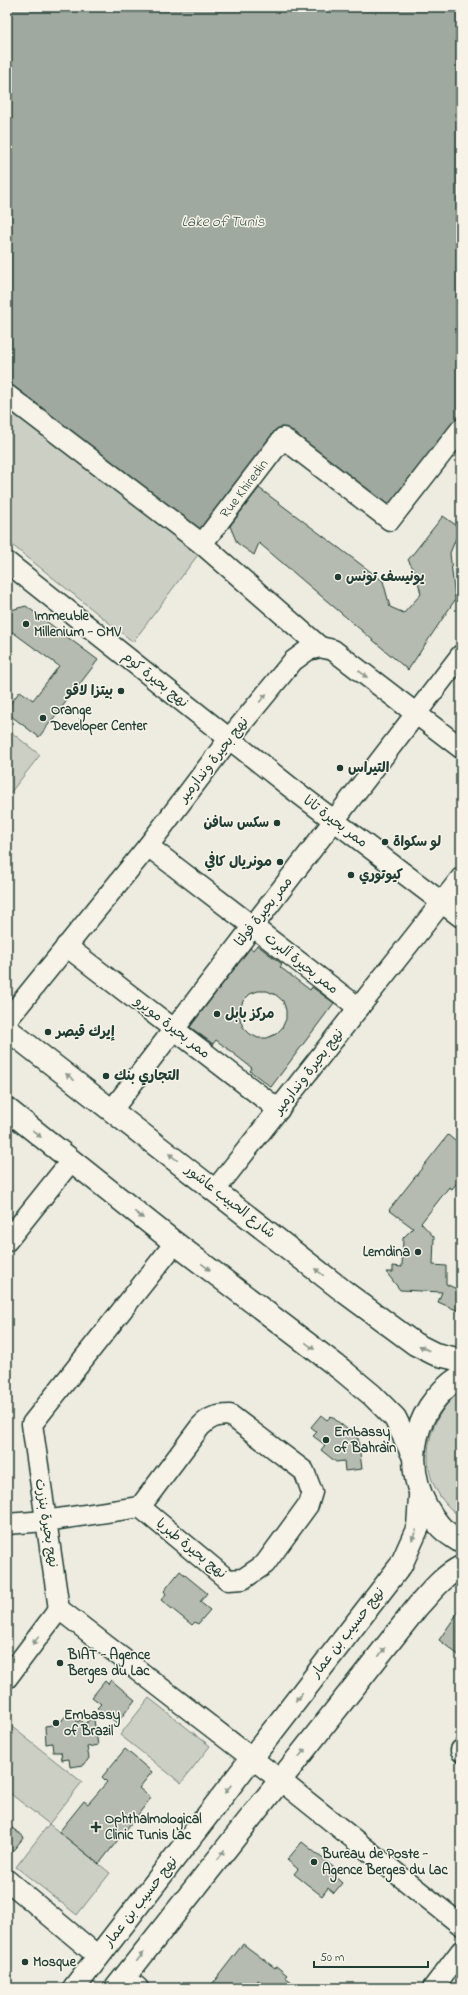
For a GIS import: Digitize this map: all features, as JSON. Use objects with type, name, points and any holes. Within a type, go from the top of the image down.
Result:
[{"type":"main road","name":"شارع الحبيب عاشور","points":[[7,1029],[346,1293],[415,1344],[434,1354],[461,1360]]},
{"type":"main road","points":[[7,1109],[71,1161],[342,1370],[372,1395],[395,1418],[413,1455],[420,1497],[440,1526],[461,1542]]},
{"type":"main road","points":[[413,1455],[418,1428],[429,1405],[447,1385],[461,1376]]},
{"type":"main road","name":"نهج حسيب بن عمار","points":[[74,1988],[401,1565],[418,1527],[420,1497]]},
{"type":"main road","points":[[126,1984],[280,1780],[418,1606],[452,1572],[461,1567]]},
{"type":"street","points":[[7,395],[202,544],[320,648],[333,650],[461,748]]},
{"type":"street","name":"Rue Khiredin","points":[[202,544],[283,438],[390,520],[461,430]]},
{"type":"street","name":"نهج بحيرة كوم","points":[[7,562],[229,739]]},
{"type":"street","name":"نهج بحيرة وندارمير","points":[[7,1020],[148,846],[229,739],[294,661],[308,650],[320,648]]},
{"type":"street","name":"ممر بحيرة فولتا","points":[[112,1110],[461,655]]},
{"type":"street","name":"ممر بحيرة تانا","points":[[229,739],[461,917]]},
{"type":"street","name":"ممر بحيرة ألبرت","points":[[148,846],[359,1008]]},
{"type":"street","name":"نهج بحيرة وندارمير","points":[[215,1190],[461,878]]},
{"type":"street","name":"ممر بحيرة مويرو","points":[[66,946],[279,1110]]},
{"type":"street","points":[[7,1241],[71,1161]]},
{"type":"street","name":"نهج بحيرة بنزرت","points":[[59,1609],[32,1424],[176,1243]]},
{"type":"street","name":"نهج بحيرة طبريا","points":[[219,1415],[230,1415],[304,1471],[312,1492],[308,1505],[265,1564],[243,1579],[235,1580],[228,1580],[140,1507],[200,1427],[208,1419],[219,1415]]},
{"type":"street","points":[[7,1524],[45,1521],[140,1507]]},
{"type":"street","points":[[7,1678],[59,1609],[280,1780],[461,1925]]},
{"type":"street","points":[[7,1880],[99,1956]]},
{"type":"street","points":[[433,1988],[461,1951]]},
{"type":"shaded area","points":[[7,402],[200,552],[133,642],[7,541]]},
{"type":"shaded area","points":[[7,729],[40,755],[7,797]]},
{"type":"shaded area","points":[[461,1391],[461,1517],[446,1504],[436,1489],[430,1472],[428,1454],[430,1437],[437,1420],[447,1404]]},
{"type":"shaded area","points":[[149,1698],[210,1746],[181,1783],[120,1735]]},
{"type":"shaded area","points":[[7,1723],[82,1782],[49,1824],[7,1791]]},
{"type":"shaded area","points":[[49,1824],[110,1873],[77,1915],[16,1867]]},
{"type":"water","name":"Lake of Tunis","points":[[7,7],[461,7],[461,418],[389,511],[280,428],[201,533],[7,381]]},
{"type":"building","name":"يونيسف تونس","points":[[259,488],[383,581],[390,607],[404,613],[421,594],[416,573],[408,560],[443,516],[460,528],[450,553],[455,600],[408,670],[259,543],[254,555],[237,543],[230,526]]},
{"type":"building","points":[[26,606],[98,660],[39,737],[7,713],[7,708],[20,691],[33,700],[59,666],[7,628],[7,611]]},
{"type":"building","name":"مركز بابل","points":[[257,945],[282,964],[280,967],[310,990],[312,987],[334,1003],[271,1087],[250,1071],[252,1068],[216,1040],[213,1044],[190,1027],[250,948],[253,950]],"holes":[[[258,991],[267,991],[276,995],[283,1001],[286,1010],[286,1019],[282,1028],[276,1034],[267,1038],[258,1038],[250,1034],[243,1027],[240,1019],[240,1009],[243,1001],[250,994]]]},
{"type":"building","points":[[448,1135],[461,1146],[461,1178],[452,1189],[449,1187],[421,1223],[434,1237],[433,1265],[446,1266],[446,1284],[461,1291],[461,1312],[438,1302],[442,1292],[400,1290],[386,1272],[393,1272],[393,1266],[402,1267],[403,1238],[413,1228],[389,1210]]},
{"type":"building","points":[[321,1415],[327,1420],[331,1416],[358,1438],[362,1469],[345,1471],[344,1461],[336,1462],[321,1450],[325,1445],[313,1436],[317,1432],[311,1427]]},
{"type":"building","points":[[180,1571],[207,1593],[200,1602],[210,1610],[198,1624],[195,1622],[192,1625],[161,1600],[166,1594],[164,1591]]},
{"type":"building","points":[[461,1608],[461,1657],[439,1640]]},
{"type":"building","points":[[111,1680],[135,1700],[117,1723],[97,1708],[101,1704],[92,1697],[105,1681],[108,1684]]},
{"type":"building","points":[[67,1714],[78,1722],[80,1720],[86,1724],[93,1714],[98,1745],[87,1747],[89,1758],[84,1765],[70,1767],[69,1759],[62,1760],[61,1752],[53,1752],[52,1743],[46,1744],[45,1726],[59,1724]]},
{"type":"building","points":[[125,1749],[152,1772],[139,1788],[151,1798],[99,1864],[59,1832],[84,1801],[88,1804],[107,1782],[102,1777]]},
{"type":"building","points":[[7,1824],[24,1837],[7,1858]]},
{"type":"building","points":[[302,1842],[337,1870],[333,1875],[342,1883],[334,1893],[328,1888],[322,1896],[294,1874],[298,1869],[287,1860]]},
{"type":"building","points":[[243,1944],[275,1968],[276,1966],[287,1975],[285,1977],[300,1988],[268,1988],[258,1980],[252,1988],[209,1988]]},
{"type":"place","name":"يونيسف تونس","points":[[338,577]]},
{"type":"place","name":"Immeuble Millenium - OMV","points":[[26,624]]},
{"type":"place","name":"بيتزا لاقو","points":[[121,691]]},
{"type":"place","name":"Orange Developer Center","points":[[43,718]]},
{"type":"place","name":"التيراس","points":[[340,768]]},
{"type":"place","name":"سكس سافن","points":[[277,823]]},
{"type":"place","name":"لو سكواة","points":[[385,842]]},
{"type":"place","name":"مونريال كافي","points":[[280,862]]},
{"type":"place","name":"كيوتوري","points":[[351,875]]},
{"type":"place","name":"مركز بابل","points":[[217,1014]]},
{"type":"place","name":"إيرك قيصر","points":[[48,1032]]},
{"type":"place","name":"التجاري بنك","points":[[106,1076]]},
{"type":"place","name":"Lemdina","points":[[418,1252]]},
{"type":"place","name":"Embassy of Bahrain","points":[[326,1440]]},
{"type":"place","name":"BIAT - Agence Berges du Lac","points":[[60,1663]]},
{"type":"place","name":"Embassy of Brazil","points":[[56,1723]]},
{"type":"place","name":"Ophthalmological Clinic Tunis Lac","points":[[96,1827]]},
{"type":"place","name":"Bureau de Poste - Agence Berges du Lac","points":[[314,1862]]},
{"type":"place","name":"Mosque","points":[[25,1962]]}]
